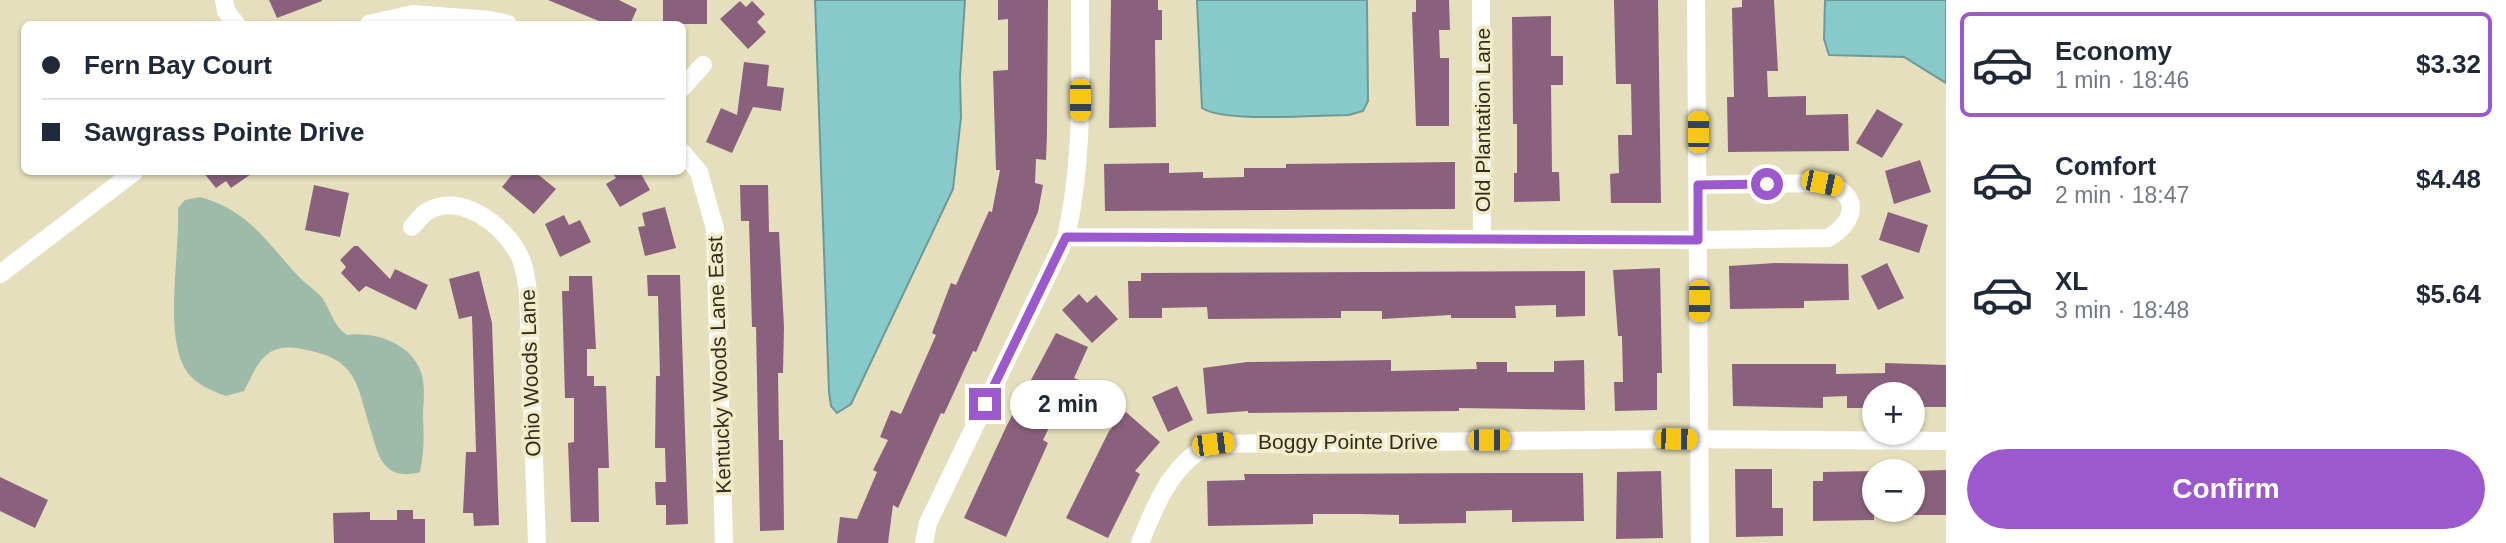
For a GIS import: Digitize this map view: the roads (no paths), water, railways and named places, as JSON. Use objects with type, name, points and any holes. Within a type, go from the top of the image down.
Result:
[{"type":"street","points":[[224,0],[226,11],[234,21]]},
{"type":"street","points":[[924,543],[928,523],[1066,237],[1076,194],[1080,149],[1080,0]]},
{"type":"street","name":"Old Plantation Lane","points":[[1481,0],[1482,239]]},
{"type":"street","points":[[1696,0],[1700,543]]},
{"type":"street","points":[[382,21],[413,14],[494,21]]},
{"type":"street","points":[[686,84],[703,65]]},
{"type":"street","name":"Kentucky Woods Lane East","points":[[686,157],[699,172],[715,229],[724,543]]},
{"type":"street","points":[[0,274],[130,175]]},
{"type":"street","points":[[1066,237],[1698,240],[1828,238],[1843,229],[1851,214],[1850,199],[1839,187],[1822,183],[1698,185]]},
{"type":"street","name":"Ohio Woods Lane","points":[[412,227],[427,211],[443,206],[461,208],[495,224],[518,253],[528,292],[537,543]]},
{"type":"street","name":"Boggy Pointe Drive","points":[[1140,543],[1175,471],[1188,458],[1213,444],[1946,441]]},
{"type":"water","points":[[815,0],[965,0],[960,77],[961,117],[953,189],[851,404],[837,413],[831,406],[829,392]]},
{"type":"water","points":[[1197,0],[1367,0],[1368,101],[1363,111],[1349,115],[1250,117],[1213,113],[1202,108]]},
{"type":"water","points":[[1825,0],[1946,0],[1946,83],[1904,57],[1829,55],[1824,39]]}]
